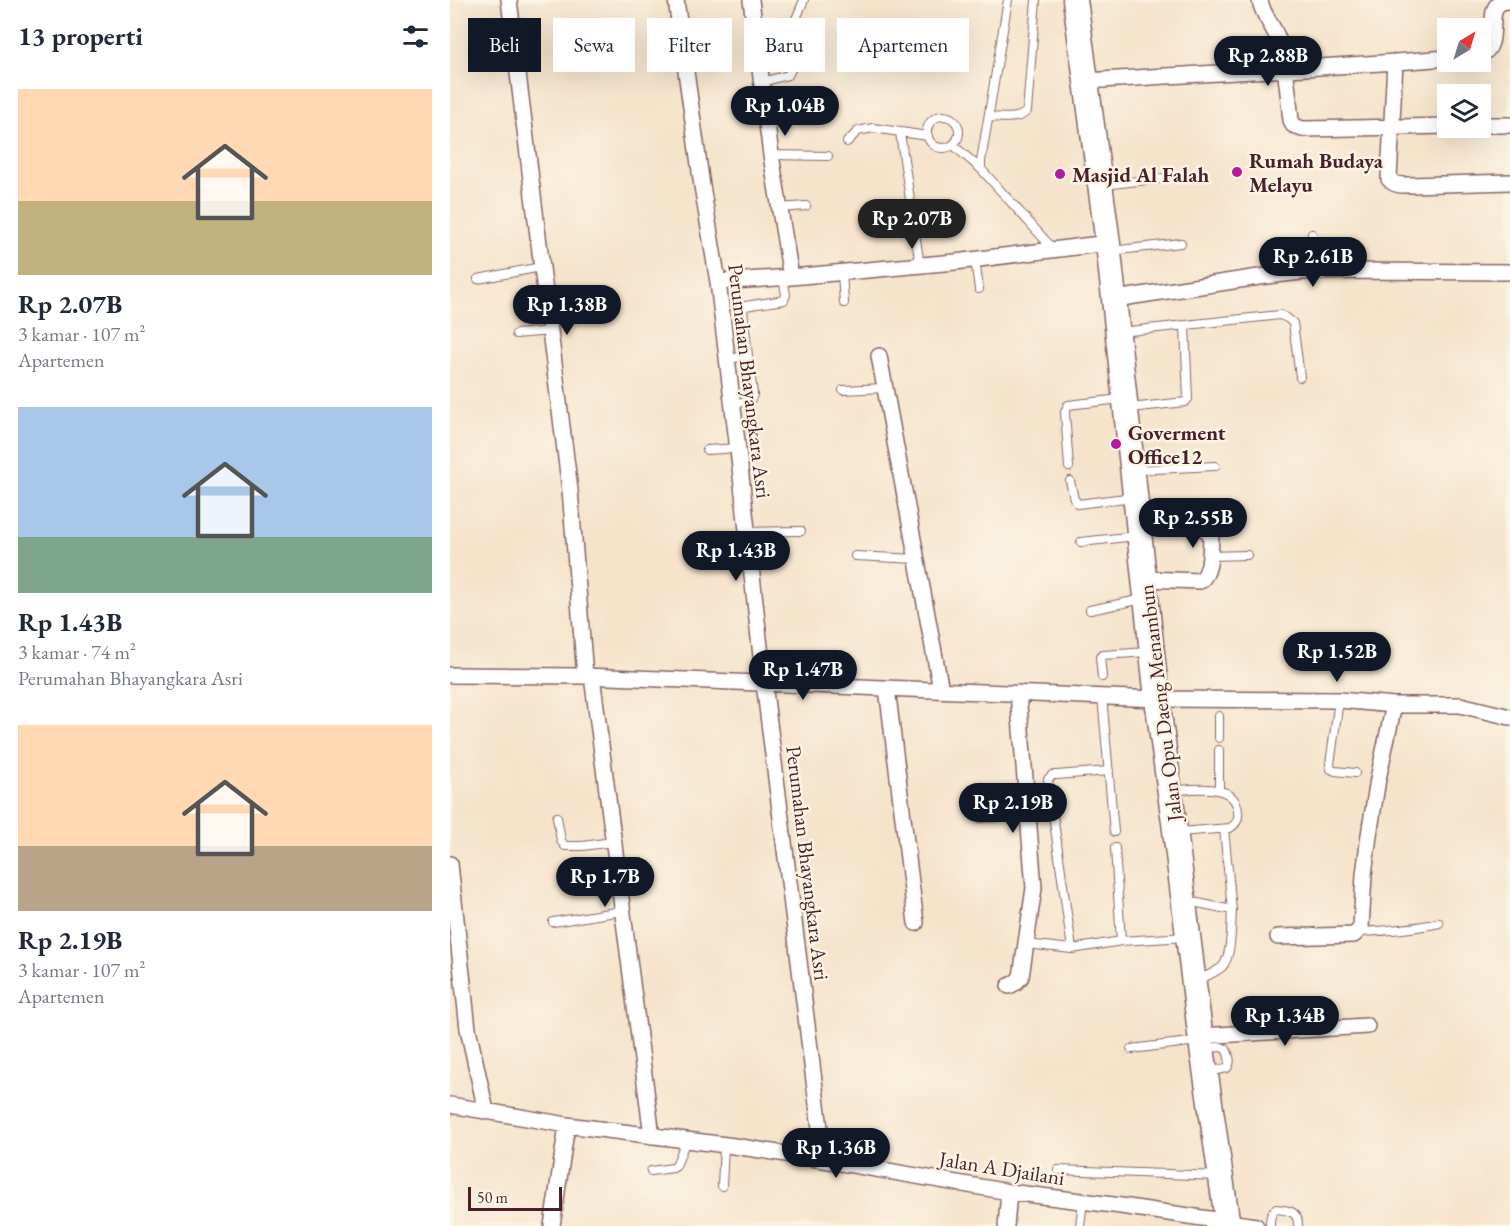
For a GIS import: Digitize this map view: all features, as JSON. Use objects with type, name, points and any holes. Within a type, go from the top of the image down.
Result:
[{"type":"highway","name":"Jalan Opu Daeng Menambun","points":[[1075,0],[1109,247],[1157,699],[1176,832],[1201,1042],[1228,1224]]},
{"type":"street","points":[[509,0],[570,490],[588,676],[614,842],[652,1136]]},
{"type":"street","name":"Perumahan Bhayangkara Asri","points":[[676,0],[718,282],[764,684],[824,1160]]},
{"type":"street","points":[[751,0],[780,207],[787,278]]},
{"type":"street","points":[[1260,0],[1262,9],[1278,39],[1285,70],[1291,120],[1297,128],[1437,126]]},
{"type":"street","points":[[1491,43],[1494,8],[1504,0],[1510,1]]},
{"type":"street","points":[[1087,81],[1437,59]]},
{"type":"street","points":[[1395,62],[1389,179],[1394,183],[1410,185],[1510,182]]},
{"type":"street","points":[[1491,125],[1510,124]]},
{"type":"street","points":[[718,282],[787,278],[920,266],[1054,250],[1109,247]]},
{"type":"street","points":[[1115,299],[1259,277],[1316,272],[1510,272]]},
{"type":"street","points":[[879,356],[941,690]]},
{"type":"street","points":[[1140,531],[1201,525],[1210,536],[1208,571],[1205,577],[1200,581],[1146,589]]},
{"type":"street","points":[[450,675],[588,676],[1157,699],[1340,700],[1394,705],[1460,705],[1510,717]]},
{"type":"street","points":[[887,688],[916,923]]},
{"type":"street","points":[[1009,986],[1021,977],[1034,888],[1018,693]]},
{"type":"street","points":[[1278,937],[1354,935],[1362,924],[1364,875],[1369,835],[1394,705]]},
{"type":"street","points":[[450,864],[468,1029],[486,1111]]},
{"type":"street","points":[[1201,1042],[1367,1026]]},
{"type":"street","name":"Jalan A Djailani","points":[[450,1105],[567,1125],[824,1160],[1194,1221],[1256,1226]]},
{"type":"street","points":[[552,1226],[567,1125]]},
{"type":"street","points":[[1006,1226],[1009,1192]]},
{"type":"lane","points":[[762,82],[788,75],[792,68],[788,48],[789,33],[804,0]]},
{"type":"lane","points":[[981,169],[1008,0]]},
{"type":"lane","points":[[989,117],[1018,117],[1027,111],[1036,0]]},
{"type":"lane","points":[[938,116],[948,116],[956,122],[959,130],[958,139],[953,145],[943,148],[934,146],[928,139],[927,130],[938,116]]},
{"type":"lane","points":[[847,142],[858,131],[873,128],[928,136]]},
{"type":"lane","points":[[900,133],[920,266]]},
{"type":"lane","points":[[953,145],[981,169],[1054,250]]},
{"type":"lane","points":[[771,155],[828,156]]},
{"type":"lane","points":[[1101,185],[1165,178]]},
{"type":"lane","points":[[780,207],[806,206]]},
{"type":"lane","points":[[1312,234],[1316,272]]},
{"type":"lane","points":[[1109,247],[1181,243]]},
{"type":"lane","points":[[975,260],[979,289]]},
{"type":"lane","points":[[478,279],[542,267]]},
{"type":"lane","points":[[842,273],[844,303]]},
{"type":"lane","points":[[732,403],[746,402],[753,398],[743,310],[745,306],[784,300],[787,278]]},
{"type":"lane","points":[[1118,332],[1280,315],[1293,323],[1300,377]]},
{"type":"lane","points":[[1069,467],[1065,412],[1068,405],[1185,402],[1188,399],[1185,326]]},
{"type":"lane","points":[[516,334],[550,331]]},
{"type":"lane","points":[[727,358],[748,356]]},
{"type":"lane","points":[[843,390],[885,388]]},
{"type":"lane","points":[[707,450],[738,448]]},
{"type":"lane","points":[[1133,470],[1215,466]]},
{"type":"lane","points":[[1070,482],[1074,499],[1078,504],[1136,497]]},
{"type":"lane","points":[[747,532],[801,531]]},
{"type":"lane","points":[[1081,542],[1140,531]]},
{"type":"lane","points":[[1209,556],[1247,555]]},
{"type":"lane","points":[[855,556],[917,560]]},
{"type":"lane","points":[[1090,610],[1146,589]]},
{"type":"lane","points":[[1102,677],[1100,657],[1103,655],[1153,652]]},
{"type":"lane","points":[[1102,696],[1114,832]]},
{"type":"lane","points":[[1340,700],[1331,769],[1355,773]]},
{"type":"lane","points":[[1219,716],[1219,738]]},
{"type":"lane","points":[[1219,750],[1220,790]]},
{"type":"lane","points":[[1072,949],[1048,779],[1052,775],[1109,771]]},
{"type":"lane","points":[[1170,790],[1220,790],[1230,794],[1238,809],[1235,826],[1230,828],[1176,832]]},
{"type":"lane","points":[[978,818],[1028,816]]},
{"type":"lane","points":[[557,817],[561,841],[565,846],[614,842]]},
{"type":"lane","points":[[1194,982],[1221,968],[1228,954],[1232,910],[1224,828]]},
{"type":"lane","points":[[1115,848],[1121,941]]},
{"type":"lane","points":[[616,864],[640,863]]},
{"type":"lane","points":[[1184,900],[1232,910]]},
{"type":"lane","points":[[553,922],[622,911]]},
{"type":"lane","points":[[1358,932],[1401,930],[1439,923]]},
{"type":"lane","points":[[1026,944],[1072,949],[1121,941],[1188,937]]},
{"type":"lane","points":[[1131,1049],[1201,1042]]},
{"type":"lane","points":[[651,1171],[676,1166],[686,1140]]},
{"type":"lane","points":[[722,1186],[724,1145]]},
{"type":"lane","points":[[1058,1170],[1221,1176]]},
{"type":"lane","points":[[1080,1226],[1083,1201]]},
{"type":"lane","points":[[1270,1226],[1270,1217],[1276,1209],[1296,1215],[1298,1226]]},
{"type":"place","name":"Rumah Budaya Melayu","points":[[1237,172]]},
{"type":"place","name":"Masjid Al Falah","points":[[1060,174]]},
{"type":"place","name":"Goverment Office12","points":[[1116,444]]}]
